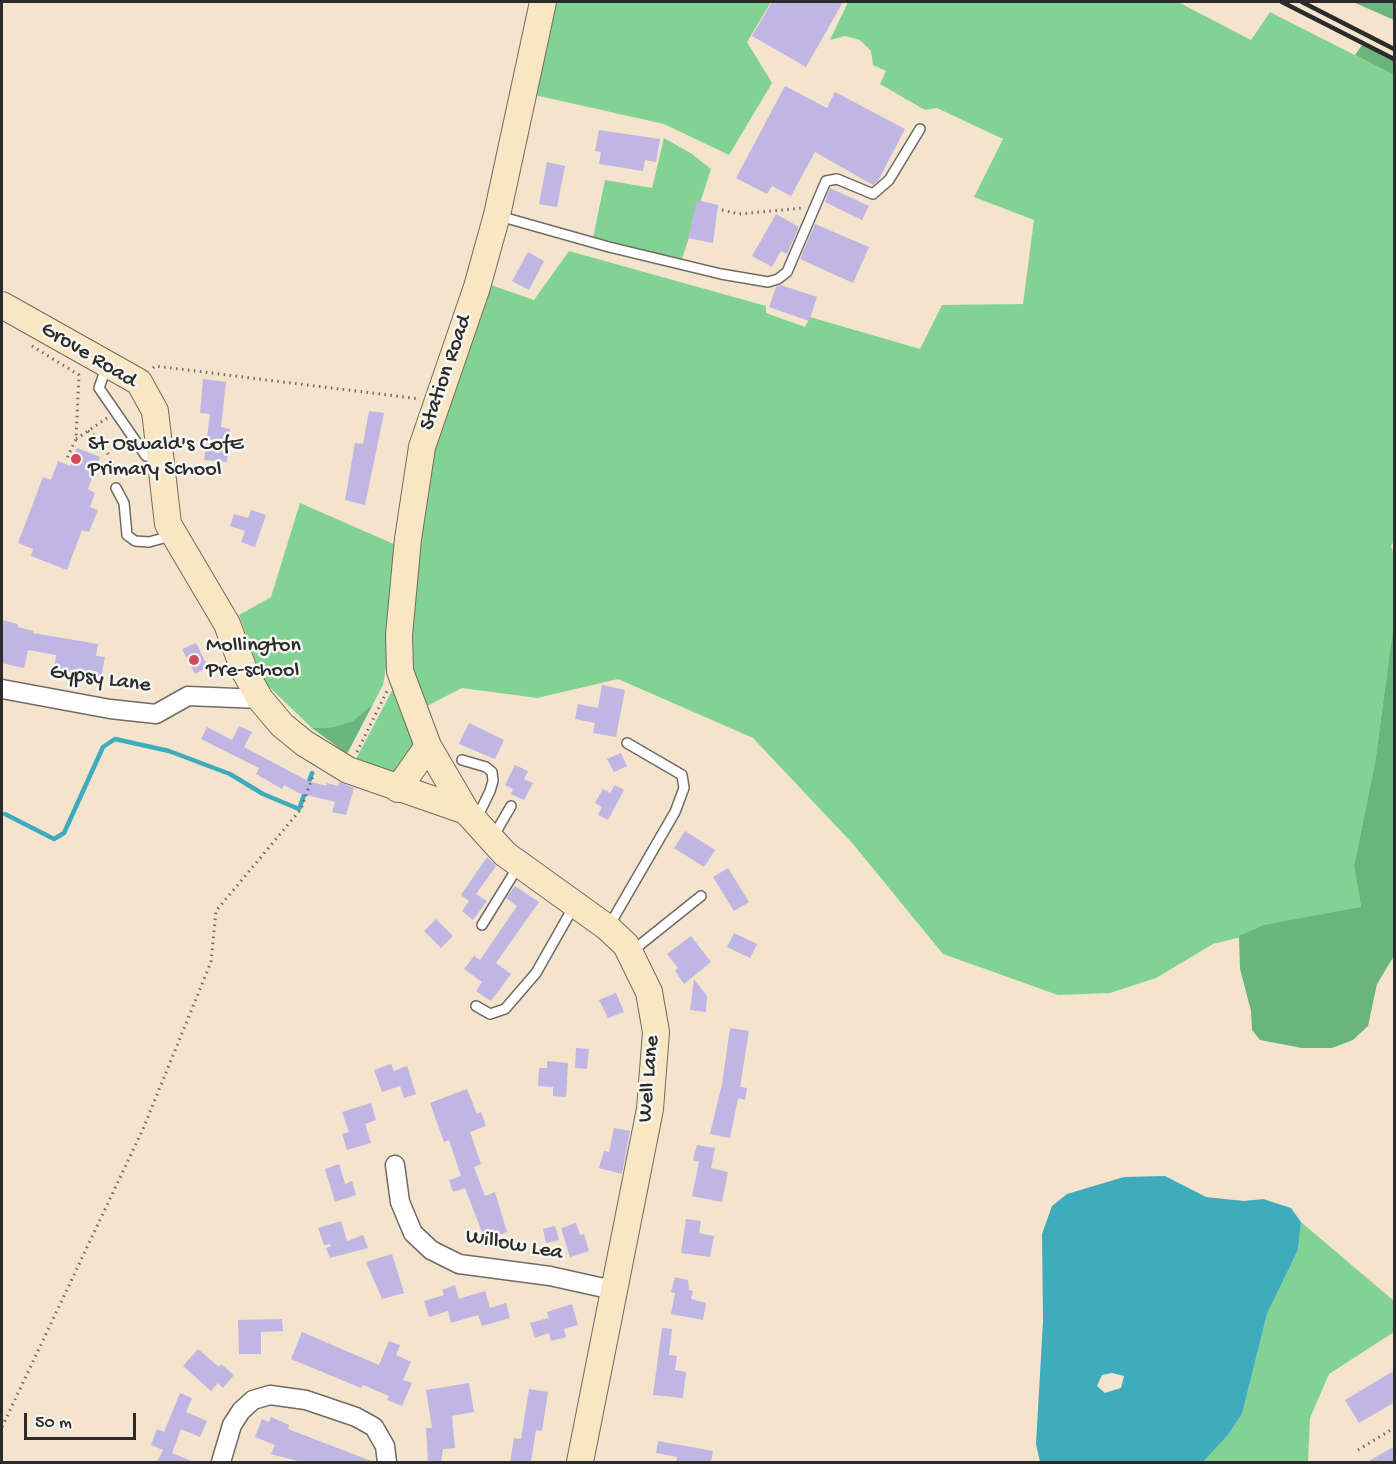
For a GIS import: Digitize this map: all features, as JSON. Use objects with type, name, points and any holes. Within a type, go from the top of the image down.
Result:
[{"type":"street","name":"Station Road","points":[[428,746],[400,671],[399,635],[408,539],[422,447],[477,287],[497,215],[543,2]]},
{"type":"street","name":"Grove Road","points":[[2,305],[138,382],[155,411],[168,524],[227,624],[244,669],[260,699],[282,725],[322,755],[348,770],[398,789],[477,825]]},
{"type":"street","name":"Gypsy Lane","points":[[2,689],[110,709],[156,714],[188,696],[260,699]]},
{"type":"street","points":[[398,789],[428,746]]},
{"type":"street","name":"Well Lane","points":[[428,746],[477,825],[519,865],[608,928],[631,952],[649,992],[656,1032],[650,1109],[580,1462]]},
{"type":"street","name":"Willow Lea","points":[[395,1165],[400,1202],[413,1233],[431,1250],[459,1264],[547,1275],[613,1290]]},
{"type":"street","points":[[221,1462],[232,1425],[241,1411],[253,1400],[270,1395],[306,1400],[356,1417],[374,1427],[386,1446],[387,1462]]},
{"type":"lane","points":[[497,215],[609,247],[721,274],[768,282],[787,272],[826,181],[837,179],[873,194],[890,180],[920,129]]},
{"type":"lane","points":[[108,364],[99,388],[146,456],[160,457]]},
{"type":"lane","points":[[116,488],[124,503],[127,535],[135,541],[149,542],[174,535]]},
{"type":"lane","points":[[608,928],[675,812],[684,788],[682,775],[627,743]]},
{"type":"lane","points":[[462,760],[486,767],[492,772],[493,782],[477,825]]},
{"type":"lane","points":[[477,825],[511,806]]},
{"type":"lane","points":[[482,925],[519,865]]},
{"type":"lane","points":[[631,952],[701,896]]},
{"type":"lane","points":[[476,1006],[490,1014],[505,1010],[537,973],[575,904]]},
{"type":"path","points":[[722,210],[739,214],[807,208],[813,212]]},
{"type":"path","points":[[24,342],[79,375],[76,439],[66,460]]},
{"type":"path","points":[[138,382],[155,366],[420,399],[435,407]]},
{"type":"path","points":[[76,439],[114,412]]},
{"type":"path","points":[[88,431],[98,438],[119,475],[116,488]]},
{"type":"path","points":[[348,770],[400,671]]},
{"type":"path","points":[[2,1427],[143,1129],[189,1010],[211,962],[216,911],[301,809],[322,755]]},
{"type":"path","points":[[1358,1450],[1395,1428]]},
{"type":"green space","points":[[549,2],[771,2],[747,42],[772,83],[729,155],[664,124],[530,94]]},
{"type":"green space","points":[[848,2],[1178,2],[1251,40],[1270,12],[1394,75],[1394,540],[1391,546],[1394,555],[1394,621],[1375,763],[1354,866],[1361,907],[1213,944],[1156,978],[1110,993],[1058,995],[943,954],[853,844],[753,738],[618,679],[537,698],[462,688],[425,707],[411,660],[419,508],[434,442],[464,347],[491,285],[534,300],[569,251],[766,306],[766,313],[805,327],[810,317],[920,349],[942,305],[1023,304],[1034,220],[974,197],[1003,139],[937,108],[925,110],[880,84],[886,71],[873,65],[871,51],[860,40],[845,36],[830,40]]},
{"type":"green space","points":[[1353,2],[1394,2],[1394,20]]},
{"type":"green space","points":[[1362,45],[1394,61],[1394,75],[1355,55]]},
{"type":"green space","points":[[664,138],[692,154],[711,169],[682,259],[593,238],[605,180],[652,188]]},
{"type":"green space","points":[[300,503],[396,545],[389,651],[383,685],[373,704],[354,721],[334,727],[312,728],[263,681],[239,615],[271,597]]},
{"type":"green space","points":[[1394,621],[1394,956],[1377,984],[1368,1026],[1353,1040],[1332,1048],[1302,1048],[1260,1040],[1252,1030],[1251,1011],[1240,969],[1239,936],[1264,925],[1361,907],[1354,866],[1375,763]]},
{"type":"green space","points":[[396,683],[415,739],[413,749],[399,770],[387,773],[355,761]]},
{"type":"green space","points":[[373,704],[347,754],[312,728],[334,727],[353,721]]},
{"type":"green space","points":[[1301,1222],[1394,1301],[1394,1332],[1329,1374],[1310,1418],[1308,1462],[1203,1462],[1228,1435],[1242,1414],[1267,1314],[1298,1250]]},
{"type":"water","points":[[1165,1176],[1206,1197],[1244,1201],[1263,1199],[1291,1208],[1301,1222],[1298,1250],[1267,1314],[1242,1414],[1228,1435],[1203,1462],[1040,1462],[1036,1444],[1043,1321],[1042,1234],[1052,1206],[1067,1194],[1124,1177]],"holes":[[[1112,1373],[1124,1376],[1121,1388],[1105,1393],[1097,1386],[1102,1375]]]},
{"type":"building","points":[[772,2],[843,2],[806,67],[752,36]]},
{"type":"building","points":[[785,86],[827,108],[835,92],[905,129],[878,181],[873,185],[815,152],[791,196],[772,186],[767,194],[736,178]]},
{"type":"building","points":[[599,130],[660,139],[656,162],[645,160],[643,171],[599,164],[601,152],[595,151]]},
{"type":"building","points":[[547,162],[565,166],[557,207],[539,204]]},
{"type":"building","points":[[830,188],[869,206],[862,220],[825,202]]},
{"type":"building","points":[[697,200],[718,205],[713,243],[688,238]]},
{"type":"building","points":[[776,214],[799,227],[787,254],[781,251],[772,267],[752,256]]},
{"type":"building","points":[[815,224],[869,247],[853,283],[800,259]]},
{"type":"building","points":[[528,252],[544,261],[529,290],[512,281]]},
{"type":"building","points":[[781,285],[817,297],[809,321],[769,307],[776,287]]},
{"type":"building","points":[[203,379],[226,382],[221,427],[230,429],[227,462],[204,460],[210,414],[200,413]]},
{"type":"building","points":[[369,411],[384,413],[365,505],[345,500],[355,443],[363,444]]},
{"type":"building","points":[[77,448],[100,457],[88,489],[95,493],[90,507],[98,510],[89,532],[82,530],[67,570],[31,556],[33,549],[18,543],[43,477],[51,480],[58,461],[70,466]]},
{"type":"building","points":[[251,510],[266,515],[255,547],[241,542],[245,531],[230,526],[234,514],[248,518]]},
{"type":"building","points":[[2,620],[18,624],[18,627],[33,631],[33,633],[98,644],[96,656],[105,657],[101,677],[54,669],[56,655],[28,650],[24,668],[2,663]]},
{"type":"building","points":[[196,643],[208,667],[195,674],[182,649]]},
{"type":"building","points":[[602,685],[625,690],[616,737],[593,733],[595,723],[575,719],[578,704],[598,708]]},
{"type":"building","points":[[469,723],[504,740],[495,759],[459,744]]},
{"type":"building","points":[[239,726],[252,732],[244,747],[308,781],[326,786],[327,783],[338,786],[339,782],[354,788],[346,815],[332,812],[335,802],[299,793],[284,785],[282,789],[256,774],[259,768],[201,739],[207,727],[232,740]]},
{"type":"building","points":[[621,753],[627,766],[614,772],[607,759]]},
{"type":"building","points":[[515,765],[528,771],[524,779],[533,783],[524,800],[511,794],[513,789],[505,785]]},
{"type":"building","points":[[615,785],[624,790],[608,820],[598,815],[602,807],[595,803],[603,789],[610,793]]},
{"type":"building","points":[[685,831],[715,850],[704,867],[674,848]]},
{"type":"building","points":[[487,857],[496,866],[476,894],[487,901],[473,920],[462,911],[469,901],[461,895]]},
{"type":"building","points":[[728,868],[749,902],[734,911],[713,877]]},
{"type":"building","points":[[515,886],[539,902],[496,963],[511,974],[491,1001],[476,991],[482,982],[464,969],[474,956],[480,960],[517,906],[506,898]]},
{"type":"building","points":[[436,919],[453,936],[441,948],[424,931]]},
{"type":"building","points":[[734,933],[757,944],[750,958],[727,947]]},
{"type":"building","points":[[691,936],[711,962],[684,984],[675,971],[678,968],[667,954]]},
{"type":"building","points":[[694,979],[707,996],[706,1012],[690,1010]]},
{"type":"building","points":[[616,993],[624,1012],[608,1018],[599,1000]]},
{"type":"building","points":[[730,1028],[749,1031],[740,1087],[747,1088],[745,1100],[738,1098],[730,1138],[710,1134],[722,1084]]},
{"type":"building","points":[[576,1048],[589,1049],[587,1069],[575,1068]]},
{"type":"building","points":[[547,1061],[568,1063],[566,1097],[553,1096],[553,1087],[538,1086],[539,1068],[547,1068]]},
{"type":"building","points":[[391,1064],[394,1071],[407,1066],[416,1094],[404,1098],[400,1086],[382,1092],[374,1070]]},
{"type":"building","points":[[467,1089],[477,1114],[481,1112],[486,1126],[470,1132],[481,1164],[474,1167],[485,1196],[495,1192],[507,1232],[485,1240],[465,1188],[453,1192],[449,1180],[461,1176],[449,1140],[444,1142],[430,1103]]},
{"type":"building","points":[[371,1103],[376,1120],[365,1124],[371,1143],[347,1150],[342,1134],[349,1132],[342,1112]]},
{"type":"building","points":[[614,1128],[630,1131],[622,1174],[599,1168],[604,1151],[609,1152]]},
{"type":"building","points":[[697,1145],[715,1148],[711,1168],[728,1172],[722,1202],[692,1196],[699,1162],[693,1160]]},
{"type":"building","points":[[339,1164],[345,1184],[352,1181],[356,1195],[335,1202],[325,1169]]},
{"type":"building","points":[[686,1219],[701,1221],[699,1233],[714,1236],[710,1257],[681,1253]]},
{"type":"building","points":[[341,1221],[347,1241],[363,1235],[368,1248],[330,1258],[326,1248],[331,1246],[330,1244],[324,1245],[318,1228]]},
{"type":"building","points":[[576,1223],[580,1235],[584,1234],[589,1251],[570,1257],[561,1228]]},
{"type":"building","points":[[555,1226],[559,1240],[546,1243],[543,1229]]},
{"type":"building","points":[[392,1254],[404,1293],[382,1299],[366,1262]]},
{"type":"building","points":[[675,1277],[688,1280],[689,1290],[693,1291],[691,1299],[706,1303],[703,1320],[671,1314],[675,1293],[671,1292]]},
{"type":"building","points":[[455,1285],[459,1299],[485,1291],[490,1308],[506,1303],[510,1318],[482,1326],[478,1315],[451,1323],[448,1311],[429,1317],[424,1301],[444,1295],[442,1290]]},
{"type":"building","points":[[572,1304],[578,1325],[564,1329],[566,1337],[551,1341],[549,1333],[535,1338],[530,1323],[549,1318],[547,1312]]},
{"type":"building","points":[[282,1319],[283,1331],[261,1332],[261,1354],[239,1354],[238,1320]]},
{"type":"building","points":[[662,1328],[672,1329],[669,1355],[677,1356],[675,1370],[686,1372],[683,1398],[653,1395]]},
{"type":"building","points":[[302,1332],[379,1365],[389,1341],[400,1345],[396,1355],[411,1362],[403,1380],[412,1383],[402,1406],[387,1400],[389,1396],[363,1385],[361,1388],[291,1359]]},
{"type":"building","points":[[198,1349],[219,1367],[221,1364],[234,1375],[223,1388],[218,1383],[211,1391],[183,1366]]},
{"type":"building","points":[[1395,1370],[1395,1402],[1359,1423],[1345,1400]]},
{"type":"building","points":[[469,1383],[474,1412],[452,1416],[455,1448],[443,1449],[441,1462],[428,1462],[426,1428],[432,1428],[426,1390]]},
{"type":"building","points":[[529,1389],[548,1392],[542,1431],[536,1430],[531,1462],[510,1462],[514,1438],[521,1439]]},
{"type":"building","points":[[180,1393],[192,1398],[186,1412],[207,1421],[200,1437],[181,1429],[172,1453],[194,1462],[157,1462],[163,1450],[151,1445],[157,1429],[164,1432]]},
{"type":"building","points":[[271,1417],[289,1425],[288,1429],[374,1462],[301,1462],[271,1454],[275,1445],[255,1437],[262,1419],[269,1422]]},
{"type":"building","points":[[658,1441],[713,1451],[711,1462],[676,1462],[677,1457],[656,1453]]},
{"type":"building","points":[[1395,1446],[1395,1462],[1367,1462]]},
{"type":"waterway","points":[[5,814],[54,839],[64,833],[103,747],[115,739],[169,751],[230,774],[263,794],[299,809],[312,773]]},
{"type":"railway","points":[[1282,2],[1394,59]]},
{"type":"railway","points":[[1302,2],[1394,49]]},
{"type":"place","name":"St Oswald's CofE Primary School","points":[[76,459]]},
{"type":"place","name":"Mollington Pre-school","points":[[194,660]]}]
